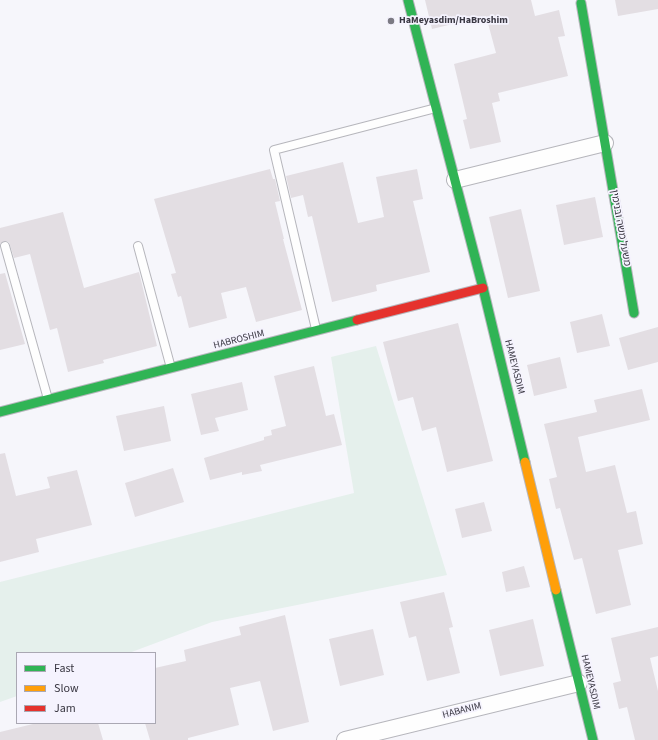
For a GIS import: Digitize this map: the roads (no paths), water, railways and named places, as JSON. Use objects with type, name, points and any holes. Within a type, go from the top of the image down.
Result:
[{"type":"street","name":"HAMEYASDIM","points":[[408,0],[483,288],[593,740]]},
{"type":"street","name":"משעל משה ובנימין","points":[[581,3],[634,313]]},
{"type":"street","points":[[455,180],[605,143]]},
{"type":"street","name":"HABROSHIM","points":[[0,412],[317,332],[483,288]]},
{"type":"street","name":"HABANIM","points":[[345,740],[579,683]]},
{"type":"lane","points":[[317,332],[274,150],[437,108]]},
{"type":"lane","points":[[5,246],[48,400]]},
{"type":"lane","points":[[138,246],[171,369]]},
{"type":"place","name":"HaMeyasdim/HaBroshim","points":[[391,21]]}]
